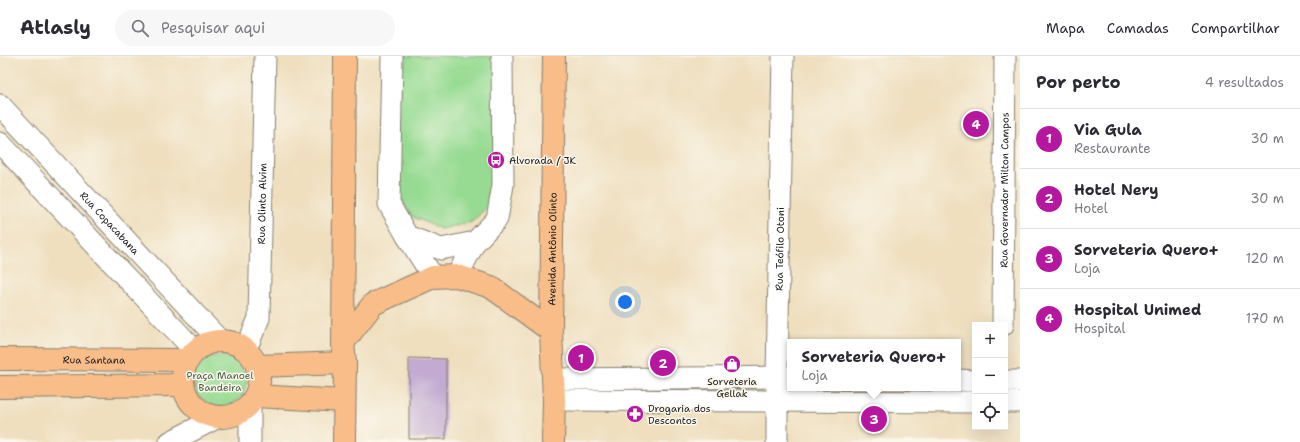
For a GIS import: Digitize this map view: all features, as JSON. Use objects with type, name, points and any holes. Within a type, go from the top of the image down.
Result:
[{"type":"main road","points":[[344,442],[345,56]]},
{"type":"main road","name":"Avenida Antônio Olinto","points":[[553,442],[554,389],[551,332],[554,56]]},
{"type":"main road","points":[[344,353],[373,304],[433,277],[457,276],[491,286],[551,332]]},
{"type":"main road","name":"Rua Santana","points":[[0,359],[192,355],[206,344],[220,341],[238,344],[252,358],[344,353]]},
{"type":"main road","points":[[192,355],[184,372],[183,385],[186,395],[199,410],[208,415],[218,417],[230,417],[240,412],[253,401],[259,386],[260,376],[252,358]]},
{"type":"main road","points":[[0,387],[183,385]]},
{"type":"main road","points":[[253,401],[344,401]]},
{"type":"street","name":"Rua Olinto Alvim","points":[[252,358],[259,318],[265,56]]},
{"type":"street","points":[[392,56],[389,204],[433,277]]},
{"type":"street","points":[[457,276],[475,242],[497,219],[503,185],[502,56]]},
{"type":"street","name":"Rua Teófilo Otoni","points":[[777,442],[777,401],[784,376],[783,56]]},
{"type":"street","name":"Rua Governador Milton Campos","points":[[1003,322],[1005,56]]},
{"type":"street","name":"Rua Copacabana","points":[[0,105],[220,341]]},
{"type":"street","points":[[0,143],[192,355]]},
{"type":"street","points":[[407,236],[441,249],[475,242]]},
{"type":"street","points":[[554,389],[784,376]]},
{"type":"street","points":[[961,380],[972,381]]},
{"type":"street","points":[[1008,381],[1020,381]]},
{"type":"street","points":[[554,389],[777,401],[972,402]]},
{"type":"street","points":[[250,442],[253,401]]},
{"type":"street","points":[[1008,402],[1020,402]]},
{"type":"street","points":[[170,442],[218,417]]},
{"type":"green space","points":[[398,56],[498,56],[492,202],[472,222],[441,229],[411,216],[394,187]]},
{"type":"green space","name":"Praça Manoel Bandeira","points":[[226,355],[240,364],[247,380],[242,397],[228,407],[211,406],[197,395],[193,378],[196,369],[208,357]]},
{"type":"building","points":[[409,358],[446,359],[446,439],[409,439]]},
{"type":"place","name":"Hospital Unimed","points":[[976,124]]},
{"type":"place","name":"Alvorada / JK","points":[[496,160]]},
{"type":"place","name":"Via Gula","points":[[581,358]]},
{"type":"place","name":"Hotel Nery","points":[[663,363]]},
{"type":"place","name":"Sorveteria Gellak","points":[[732,364]]},
{"type":"place","name":"Drogaria dos Descontos","points":[[635,414]]},
{"type":"place","name":"Sorveteria Quero+","points":[[874,419]]}]
